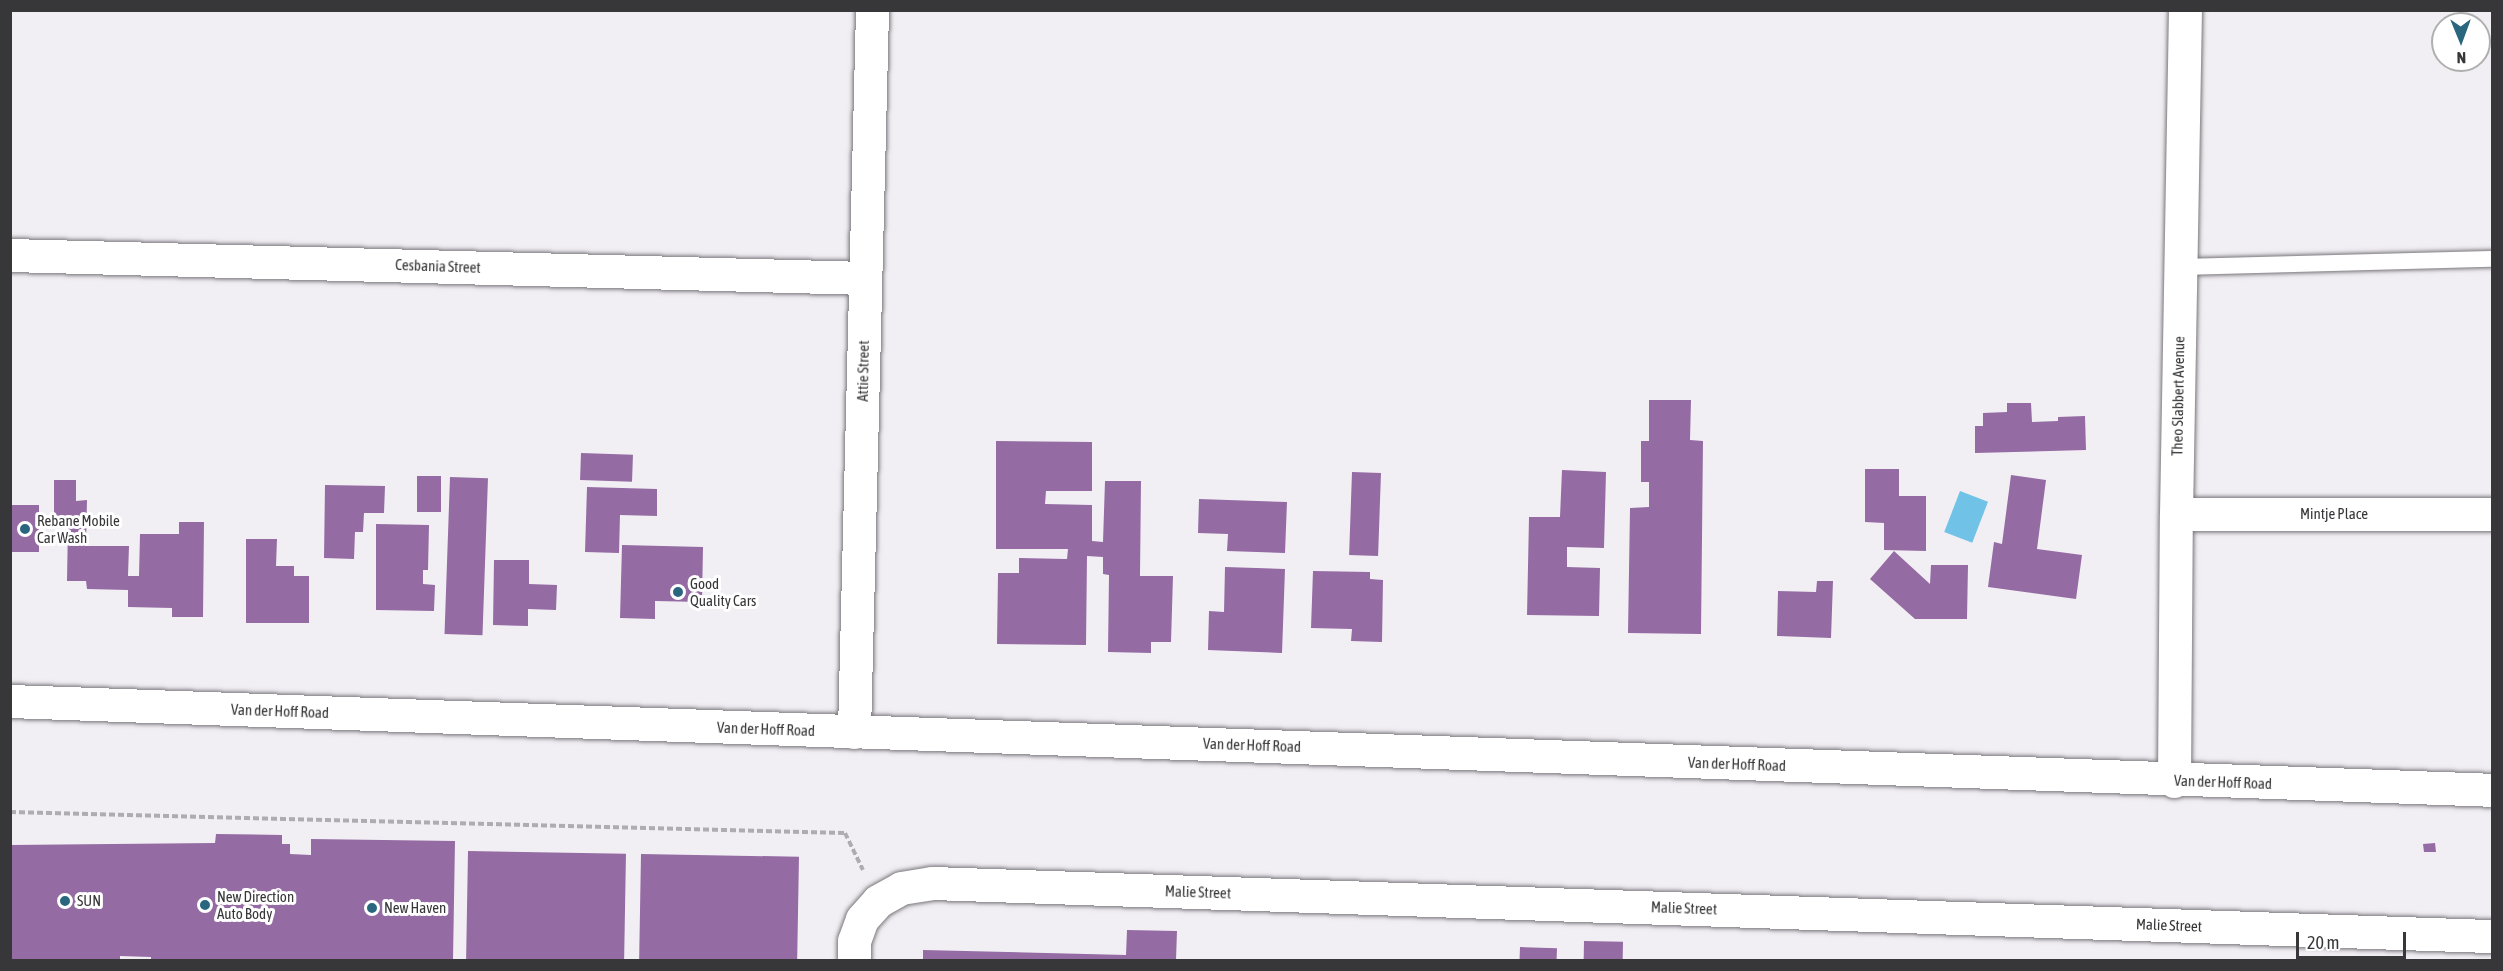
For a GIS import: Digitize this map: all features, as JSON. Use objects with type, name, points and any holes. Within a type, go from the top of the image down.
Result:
[{"type":"street","name":"Attie Street","points":[[854,732],[872,10]]},
{"type":"street","name":"Theo Slabbert Avenue","points":[[2174,781],[2176,514],[2185,10]]},
{"type":"street","name":"Cesbania Street","points":[[10,255],[865,278]]},
{"type":"street","name":"Mintje Place","points":[[2176,514],[2493,514]]},
{"type":"street","name":"Van der Hoff Road","points":[[10,701],[2174,781],[2493,790]]},
{"type":"street","name":"Malie Street","points":[[878,901],[901,888],[932,883],[2493,936]]},
{"type":"street","points":[[854,960],[854,941],[862,919],[878,901]]},
{"type":"lane","points":[[2180,267],[2493,259]]},
{"type":"path","points":[[10,812],[845,833],[878,901]]},
{"type":"water","points":[[1960,491],[1988,502],[1972,543],[1944,532]]},
{"type":"building","points":[[1649,400],[1691,400],[1690,440],[1703,441],[1701,634],[1628,633],[1630,508],[1649,507],[1649,482],[1641,482],[1641,441],[1649,441]]},
{"type":"building","points":[[2007,403],[2031,403],[2032,422],[2058,421],[2058,417],[2085,416],[2086,450],[1975,453],[1975,426],[1983,426],[1983,413],[2007,412]]},
{"type":"building","points":[[996,441],[1092,442],[1092,491],[1046,491],[1045,504],[1092,505],[1092,541],[1103,542],[1105,481],[1141,481],[1140,576],[1173,576],[1171,642],[1151,642],[1151,653],[1108,652],[1109,575],[1103,574],[1103,557],[1087,556],[1086,645],[997,644],[998,573],[1019,573],[1019,558],[1067,559],[1068,549],[996,549]]},
{"type":"building","points":[[581,453],[633,455],[632,482],[580,480]]},
{"type":"building","points":[[1865,469],[1899,469],[1899,496],[1926,496],[1926,551],[1884,550],[1884,523],[1865,522]]},
{"type":"building","points":[[1562,470],[1606,472],[1604,548],[1567,547],[1567,567],[1600,568],[1599,616],[1527,615],[1529,517],[1560,517]]},
{"type":"building","points":[[1352,472],[1381,473],[1378,556],[1349,555]]},
{"type":"building","points":[[2011,475],[2046,480],[2037,549],[2082,555],[2076,599],[1988,587],[1994,542],[2002,544]]},
{"type":"building","points":[[417,476],[441,476],[441,512],[417,512]]},
{"type":"building","points":[[450,477],[488,478],[482,635],[445,634]]},
{"type":"building","points":[[54,480],[76,480],[76,501],[87,500],[86,546],[129,546],[128,576],[139,576],[140,534],[179,534],[179,522],[204,522],[203,617],[172,617],[172,608],[128,607],[128,590],[87,589],[86,581],[67,581],[68,523],[54,522]]},
{"type":"building","points":[[325,485],[385,486],[384,513],[364,513],[363,532],[355,532],[354,559],[324,558]]},
{"type":"building","points":[[587,487],[657,489],[657,516],[620,515],[619,553],[585,552]]},
{"type":"building","points":[[1199,499],[1287,502],[1285,553],[1227,551],[1228,534],[1198,533]]},
{"type":"building","name":"Rebane Mobile Car Wash","points":[[10,505],[39,505],[39,552],[10,552]]},
{"type":"building","points":[[376,524],[429,525],[428,570],[423,570],[423,584],[435,585],[434,611],[376,610]]},
{"type":"building","points":[[246,539],[277,539],[276,566],[294,566],[294,576],[309,576],[309,623],[246,623]]},
{"type":"building","points":[[622,545],[703,547],[702,602],[655,601],[655,619],[620,618]]},
{"type":"building","points":[[1894,551],[1930,584],[1931,565],[1968,565],[1967,619],[1915,619],[1870,579]]},
{"type":"building","points":[[494,560],[529,560],[529,584],[557,585],[556,610],[528,609],[528,626],[493,625]]},
{"type":"building","points":[[1225,567],[1285,569],[1282,653],[1208,650],[1209,611],[1224,612]]},
{"type":"building","points":[[1313,571],[1370,572],[1370,579],[1383,580],[1382,642],[1351,641],[1352,629],[1311,628]]},
{"type":"building","points":[[1817,581],[1833,581],[1831,638],[1777,636],[1778,591],[1816,592]]},
{"type":"building","points":[[216,834],[282,835],[282,844],[290,844],[290,854],[311,855],[311,839],[455,841],[453,960],[151,960],[151,957],[120,956],[120,960],[10,960],[10,845],[215,843]]},
{"type":"building","points":[[2435,843],[2436,852],[2424,852],[2423,844]]},
{"type":"building","points":[[468,851],[626,854],[624,960],[466,960]]},
{"type":"building","points":[[641,854],[799,857],[797,960],[639,960]]},
{"type":"building","points":[[1127,930],[1177,931],[1176,960],[923,960],[923,950],[1126,955]]},
{"type":"building","points":[[1584,941],[1623,942],[1623,960],[1584,960]]},
{"type":"building","points":[[1520,947],[1557,948],[1557,960],[1520,960]]},
{"type":"place","name":"Rebane Mobile Car Wash","points":[[25,529]]},
{"type":"place","name":"Good Quality Cars","points":[[678,592]]},
{"type":"place","name":"SUN","points":[[65,901]]},
{"type":"place","name":"New Direction Auto Body","points":[[205,905]]},
{"type":"place","name":"New Haven","points":[[372,908]]}]
